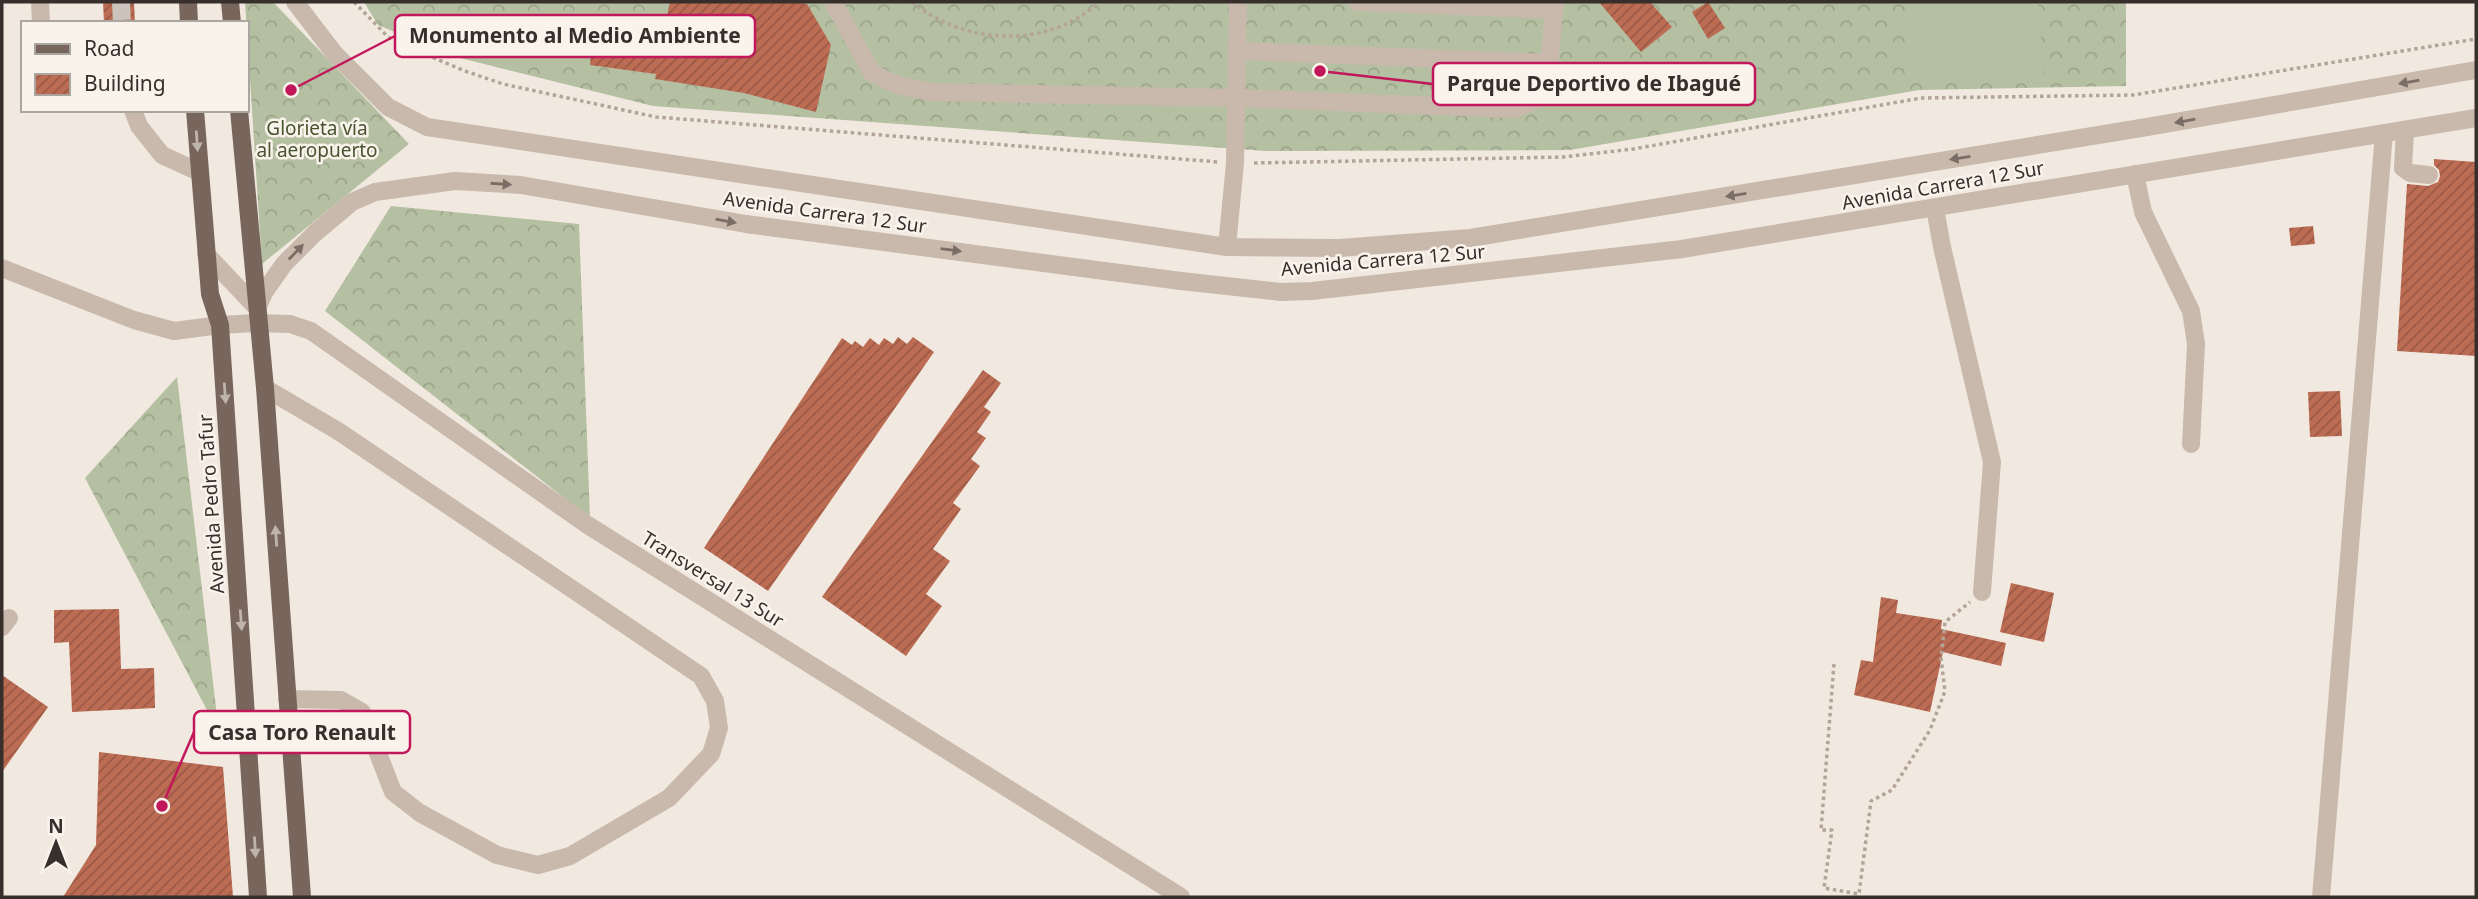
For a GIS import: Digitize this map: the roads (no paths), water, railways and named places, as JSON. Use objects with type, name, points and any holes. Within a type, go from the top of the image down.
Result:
[{"type":"main road","points":[[188,2],[190,21]]},
{"type":"main road","points":[[230,2],[232,21]]},
{"type":"main road","name":"Avenida Pedro Tafur","points":[[195,112],[210,294],[220,324],[258,897]]},
{"type":"main road","points":[[239,112],[265,388],[302,897]]},
{"type":"street","points":[[40,2],[41,21]]},
{"type":"street","name":"Avenida Carrera 12 Sur","points":[[295,2],[334,53],[388,107],[426,127],[1227,247],[1340,248],[1471,238],[2476,70]]},
{"type":"street","points":[[832,2],[872,73],[897,85],[931,92],[1237,98],[1512,109],[1529,106],[1542,95],[1547,85],[1555,6],[1357,2]]},
{"type":"street","points":[[1227,247],[1235,163],[1238,2]]},
{"type":"street","points":[[1237,51],[1550,63]]},
{"type":"street","points":[[134,112],[139,126],[162,155],[199,172]]},
{"type":"street","name":"Avenida Carrera 12 Sur","points":[[257,315],[265,291],[284,264],[352,202],[375,192],[455,181],[521,185],[746,224],[1281,292],[1348,288],[1682,249],[2476,118]]},
{"type":"street","points":[[2405,130],[2403,168],[2410,173],[2428,175]]},
{"type":"street","points":[[2321,897],[2384,133]]},
{"type":"street","points":[[2135,174],[2143,212],[2191,311],[2196,344],[2191,444]]},
{"type":"street","points":[[1935,208],[1992,462],[1982,592]]},
{"type":"street","points":[[206,254],[257,315]]},
{"type":"street","name":"Transversal 13 Sur","points":[[2,268],[134,320],[174,331],[257,315],[311,331],[586,523],[1181,897]]},
{"type":"street","points":[[265,388],[338,432],[701,676],[715,701],[719,728],[711,754],[669,798],[570,856],[538,865],[497,855],[420,813],[393,792],[362,712],[341,700],[287,699]]},
{"type":"tunnel","points":[[121,2],[122,21]]},
{"type":"place","name":"Parque Deportivo de Ibagué","points":[[1320,71]]},
{"type":"place","name":"Monumento al Medio Ambiente","points":[[291,90]]},
{"type":"place","name":"Casa Toro Renault","points":[[162,806]]},
{"type":"park label","name":"Glorieta vía al aeropuerto","points":[[317,139]]}]
